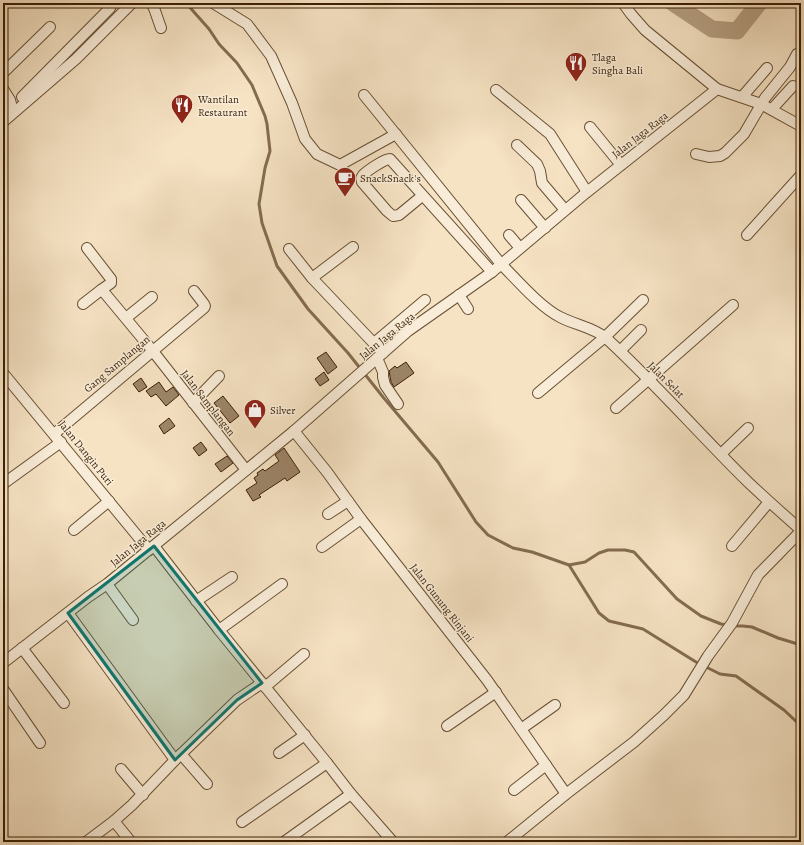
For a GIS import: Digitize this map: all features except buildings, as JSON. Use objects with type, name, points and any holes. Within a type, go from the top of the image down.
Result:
[{"type":"street","points":[[3,122],[13,109],[110,8],[112,3]]},
{"type":"street","points":[[13,109],[76,59],[132,3]]},
{"type":"street","points":[[151,3],[161,28]]},
{"type":"street","points":[[213,3],[247,24],[271,56],[292,103],[305,139],[317,154],[340,165],[396,134]]},
{"type":"street","points":[[623,3],[645,30],[717,90],[761,104],[801,126]]},
{"type":"street","points":[[3,73],[50,26]]},
{"type":"street","points":[[696,154],[709,158],[720,156],[725,153],[744,134],[761,104],[790,67],[797,54]]},
{"type":"street","points":[[742,97],[767,68]]},
{"type":"street","points":[[772,109],[793,86]]},
{"type":"street","points":[[3,89],[13,109]]},
{"type":"street","points":[[496,90],[550,134],[587,192]]},
{"type":"street","name":"Jalan Jaga Raga","points":[[3,663],[107,584],[294,431],[408,331],[492,272],[587,192],[717,90]]},
{"type":"street","name":"Jalan Selat","points":[[364,95],[501,264],[534,297],[558,316],[593,330],[605,337],[769,502],[801,530]]},
{"type":"street","points":[[590,127],[622,165]]},
{"type":"street","points":[[517,145],[537,164],[542,183],[565,210]]},
{"type":"street","points":[[422,196],[399,215],[393,216],[362,182],[361,178],[386,159],[390,159],[492,272]]},
{"type":"street","points":[[747,235],[801,175]]},
{"type":"street","points":[[521,200],[545,228]]},
{"type":"street","points":[[509,235],[520,248]]},
{"type":"street","points":[[312,278],[353,247]]},
{"type":"street","points":[[84,304],[111,283],[111,279],[87,248]]},
{"type":"street","points":[[289,249],[312,278],[374,343],[383,372],[385,386],[398,404]]},
{"type":"street","name":"Jalan Samplangan","points":[[101,290],[152,350],[246,470]]},
{"type":"street","name":"Gang Samplangan","points":[[54,434],[205,306],[194,291]]},
{"type":"street","points":[[459,295],[468,309]]},
{"type":"street","points":[[126,318],[152,298]]},
{"type":"street","points":[[374,343],[425,300]]},
{"type":"street","points":[[538,393],[605,337],[643,300]]},
{"type":"street","points":[[616,408],[732,305]]},
{"type":"street","points":[[620,351],[641,330]]},
{"type":"street","name":"Jalan Dangin Puri","points":[[3,373],[109,501],[196,601],[351,794],[393,842]]},
{"type":"street","points":[[193,403],[220,376]]},
{"type":"street","points":[[722,454],[748,428]]},
{"type":"street","name":"Jalan Gunung Rinjani","points":[[294,431],[496,692],[566,794]]},
{"type":"street","points":[[3,484],[61,442]]},
{"type":"street","points":[[74,530],[109,501]]},
{"type":"street","points":[[328,514],[348,501]]},
{"type":"street","points":[[732,546],[769,502]]},
{"type":"street","points":[[322,547],[361,519]]},
{"type":"street","points":[[507,842],[566,794],[634,742],[664,716],[684,695],[708,656],[732,623],[758,575],[801,530]]},
{"type":"street","points":[[196,601],[232,577]]},
{"type":"street","points":[[107,584],[133,620]]},
{"type":"street","points":[[219,630],[282,584]]},
{"type":"street","points":[[68,613],[178,757],[208,784]]},
{"type":"street","points":[[22,648],[64,703]]},
{"type":"street","points":[[86,842],[114,821],[143,794],[178,757],[237,700],[264,685],[304,654]]},
{"type":"street","points":[[3,689],[40,743]]},
{"type":"street","points":[[447,726],[496,692]]},
{"type":"street","points":[[521,729],[555,705]]},
{"type":"street","points":[[279,753],[304,735]]},
{"type":"street","points":[[242,822],[327,763]]},
{"type":"street","points":[[514,790],[546,766]]},
{"type":"street","points":[[121,769],[143,794]]},
{"type":"street","points":[[284,842],[351,794]]},
{"type":"street","points":[[114,821],[131,842]]},
{"type":"highlighted area","points":[[154,546],[262,683],[237,700],[175,760],[68,613]]},
{"type":"waterway","points":[[186,3],[209,29],[219,44],[237,63],[252,85],[265,116],[270,151],[265,168],[259,204],[262,223],[277,266],[308,309],[348,353],[438,462],[476,522],[488,535],[513,548],[532,552],[569,565],[585,562],[599,553],[608,550],[625,550],[634,552],[677,599],[701,616],[721,624],[728,625]]},
{"type":"waterway","points":[[673,3],[712,29],[737,31],[759,3]]},
{"type":"waterway","points":[[569,565],[599,613],[609,621],[643,629],[696,662],[720,674],[736,676],[784,710],[801,726]]},
{"type":"waterway","points":[[733,626],[752,627],[778,638],[801,645]]},
{"type":"place","name":"Tlaga Singha Bali","points":[[576,82]]},
{"type":"place","name":"Wantilan Restaurant","points":[[182,124]]},
{"type":"place","name":"SnackSnack's","points":[[345,198]]},
{"type":"place","name":"Silver","points":[[255,430]]}]
